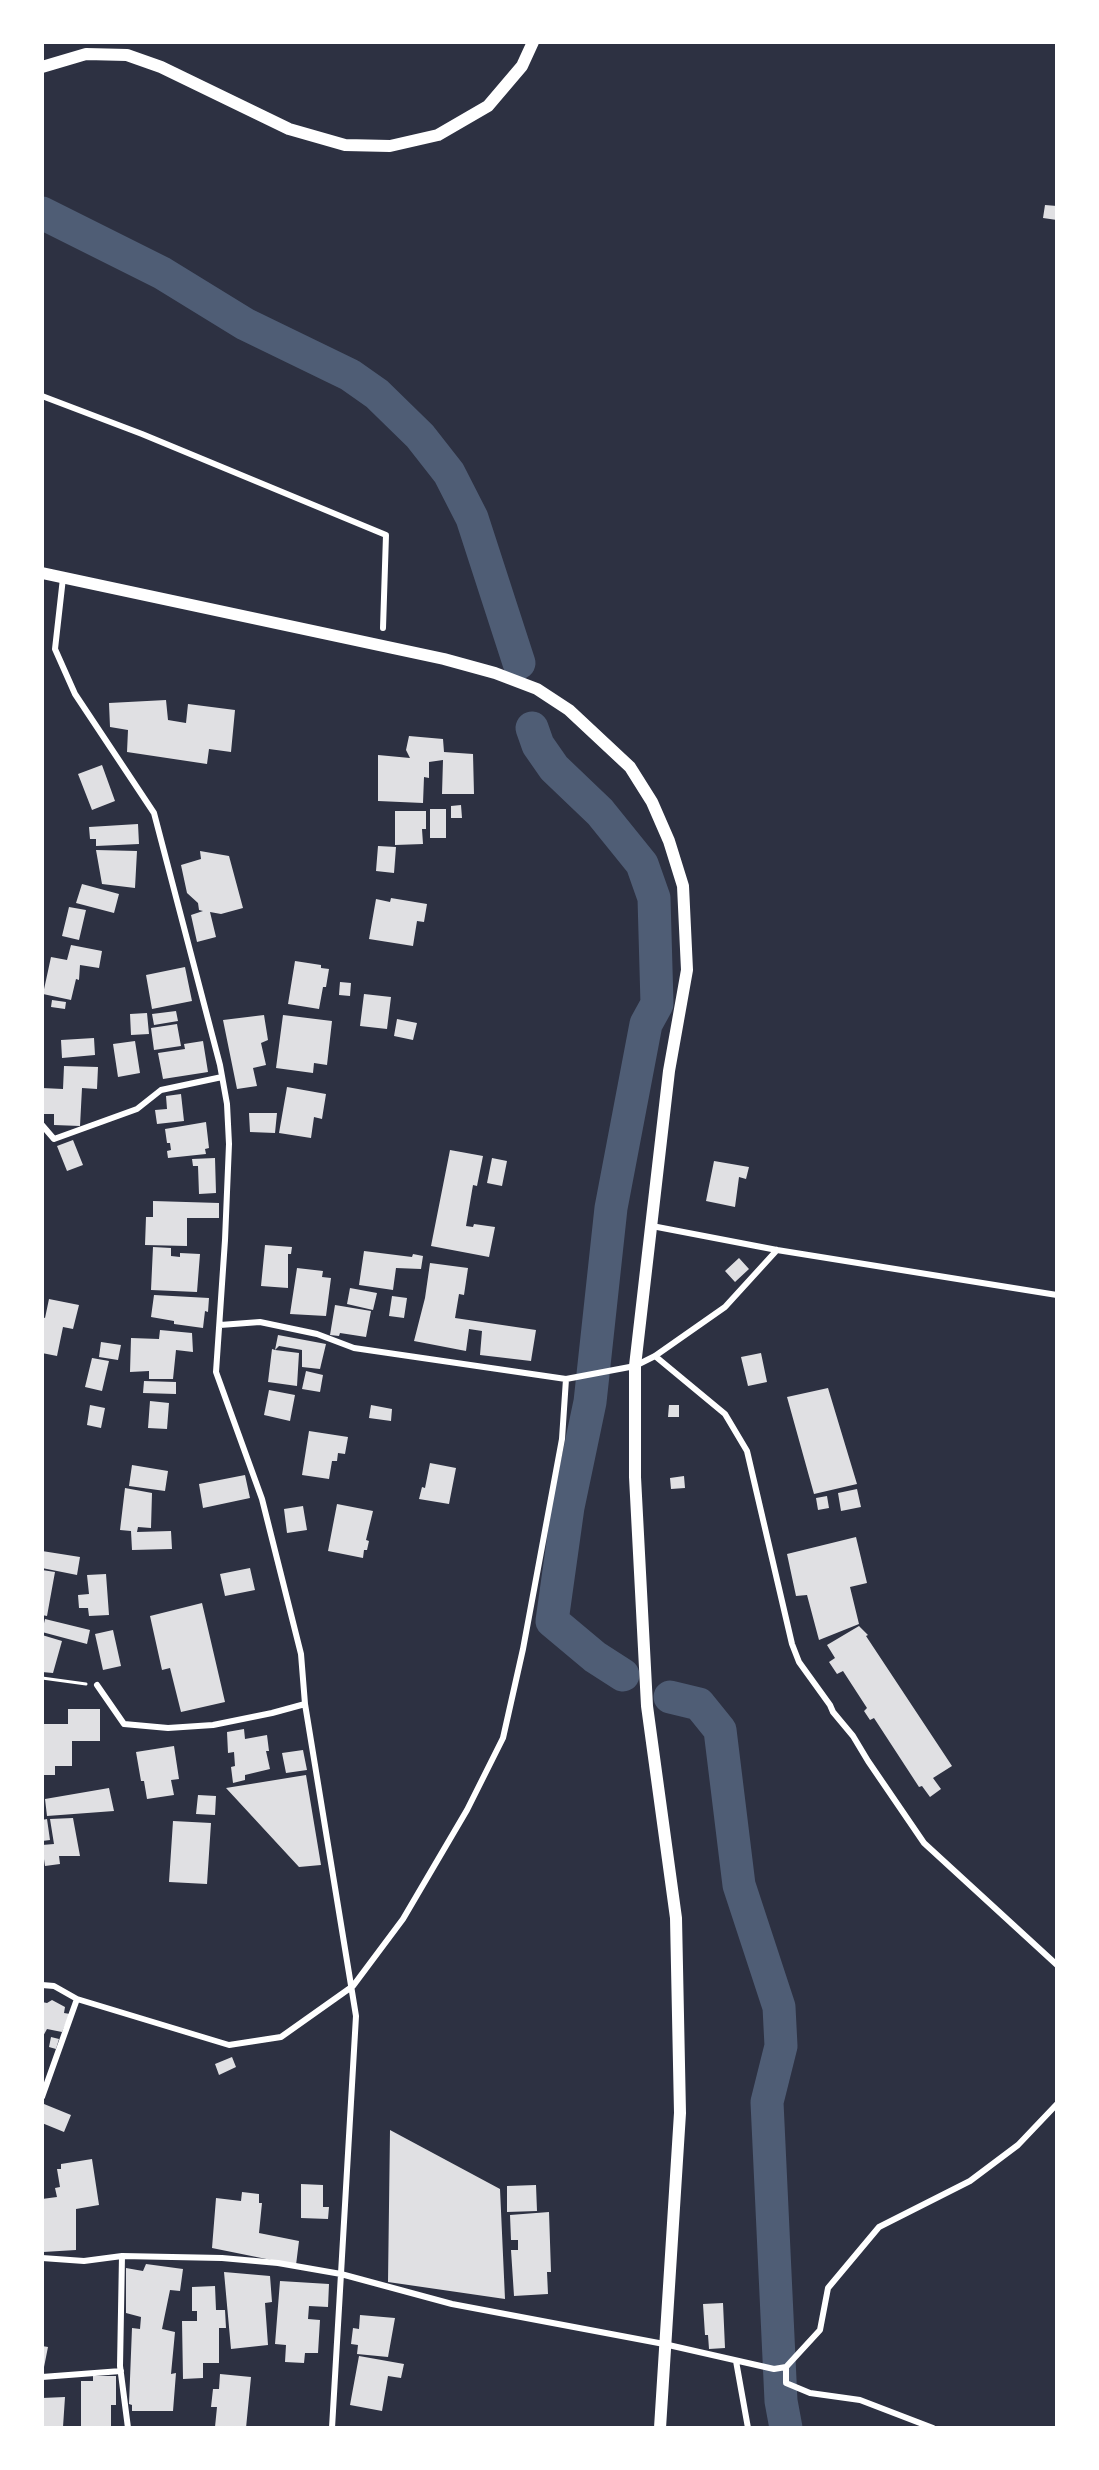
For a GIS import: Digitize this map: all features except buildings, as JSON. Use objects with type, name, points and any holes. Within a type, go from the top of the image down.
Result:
[{"type":"main road","points":[[42,67],[86,54],[127,55],[161,67],[289,129],[345,146],[390,146],[438,135],[488,106],[522,66],[533,42]]},
{"type":"main road","points":[[42,573],[444,659],[495,673],[537,689],[569,710],[630,767],[652,802],[669,841],[683,886],[687,970],[669,1071],[635,1366],[635,1477],[646,1706],[676,1918],[680,2113],[660,2428]]},
{"type":"street","points":[[42,396],[386,535],[383,628]]},
{"type":"street","points":[[63,578],[55,649],[75,694],[154,813],[227,1104],[229,1144],[216,1372],[262,1499],[301,1654],[305,1704],[317,1768],[333,1885],[353,1986],[356,2025],[332,2428]]},
{"type":"street","points":[[42,1125],[54,1139],[137,1109],[161,1090],[222,1077]]},
{"type":"street","points":[[652,1226],[777,1250],[1057,1295]]},
{"type":"street","points":[[220,1325],[260,1322],[317,1334],[354,1348],[566,1379],[635,1366],[655,1356],[725,1307],[777,1250]]},
{"type":"street","points":[[655,1356],[724,1414],[747,1451],[798,1662],[830,1705],[832,1712],[853,1736],[867,1761],[924,1844],[1057,1965]]},
{"type":"street","points":[[42,1985],[54,1986],[77,1999],[229,2044],[281,2037],[353,1986],[404,1919],[467,1810],[502,1738],[523,1649],[562,1439],[566,1379]]},
{"type":"street","points":[[97,1684],[124,1724],[168,1728],[213,1725],[305,1704]]},
{"type":"street","points":[[42,2097],[77,1999]]},
{"type":"street","points":[[42,2259],[84,2260],[122,2256],[233,2259],[278,2263],[341,2274],[452,2304],[664,2344],[774,2369],[786,2367],[820,2330],[828,2288],[879,2227],[970,2181],[1018,2145],[1057,2104]]},
{"type":"street","points":[[122,2256],[121,2371],[128,2428]]},
{"type":"street","points":[[736,2361],[748,2428]]},
{"type":"street","points":[[786,2367],[786,2383],[810,2393],[860,2400],[933,2428]]},
{"type":"street","points":[[42,2377],[121,2371]]},
{"type":"path","points":[[42,1678],[97,1684]]},
{"type":"waterway","points":[[42,213],[162,273],[245,324],[350,375],[377,394],[420,436],[449,473],[472,518],[519,663]]},
{"type":"waterway","points":[[532,728],[538,745],[554,768],[600,812],[642,864],[654,898],[657,1004],[646,1024],[611,1208],[590,1402],[568,1507],[552,1621],[595,1657],[623,1675]]},
{"type":"waterway","points":[[670,1697],[699,1704],[720,1730],[739,1885],[779,2007],[781,2046],[767,2102],[781,2401],[786,2428]]}]
